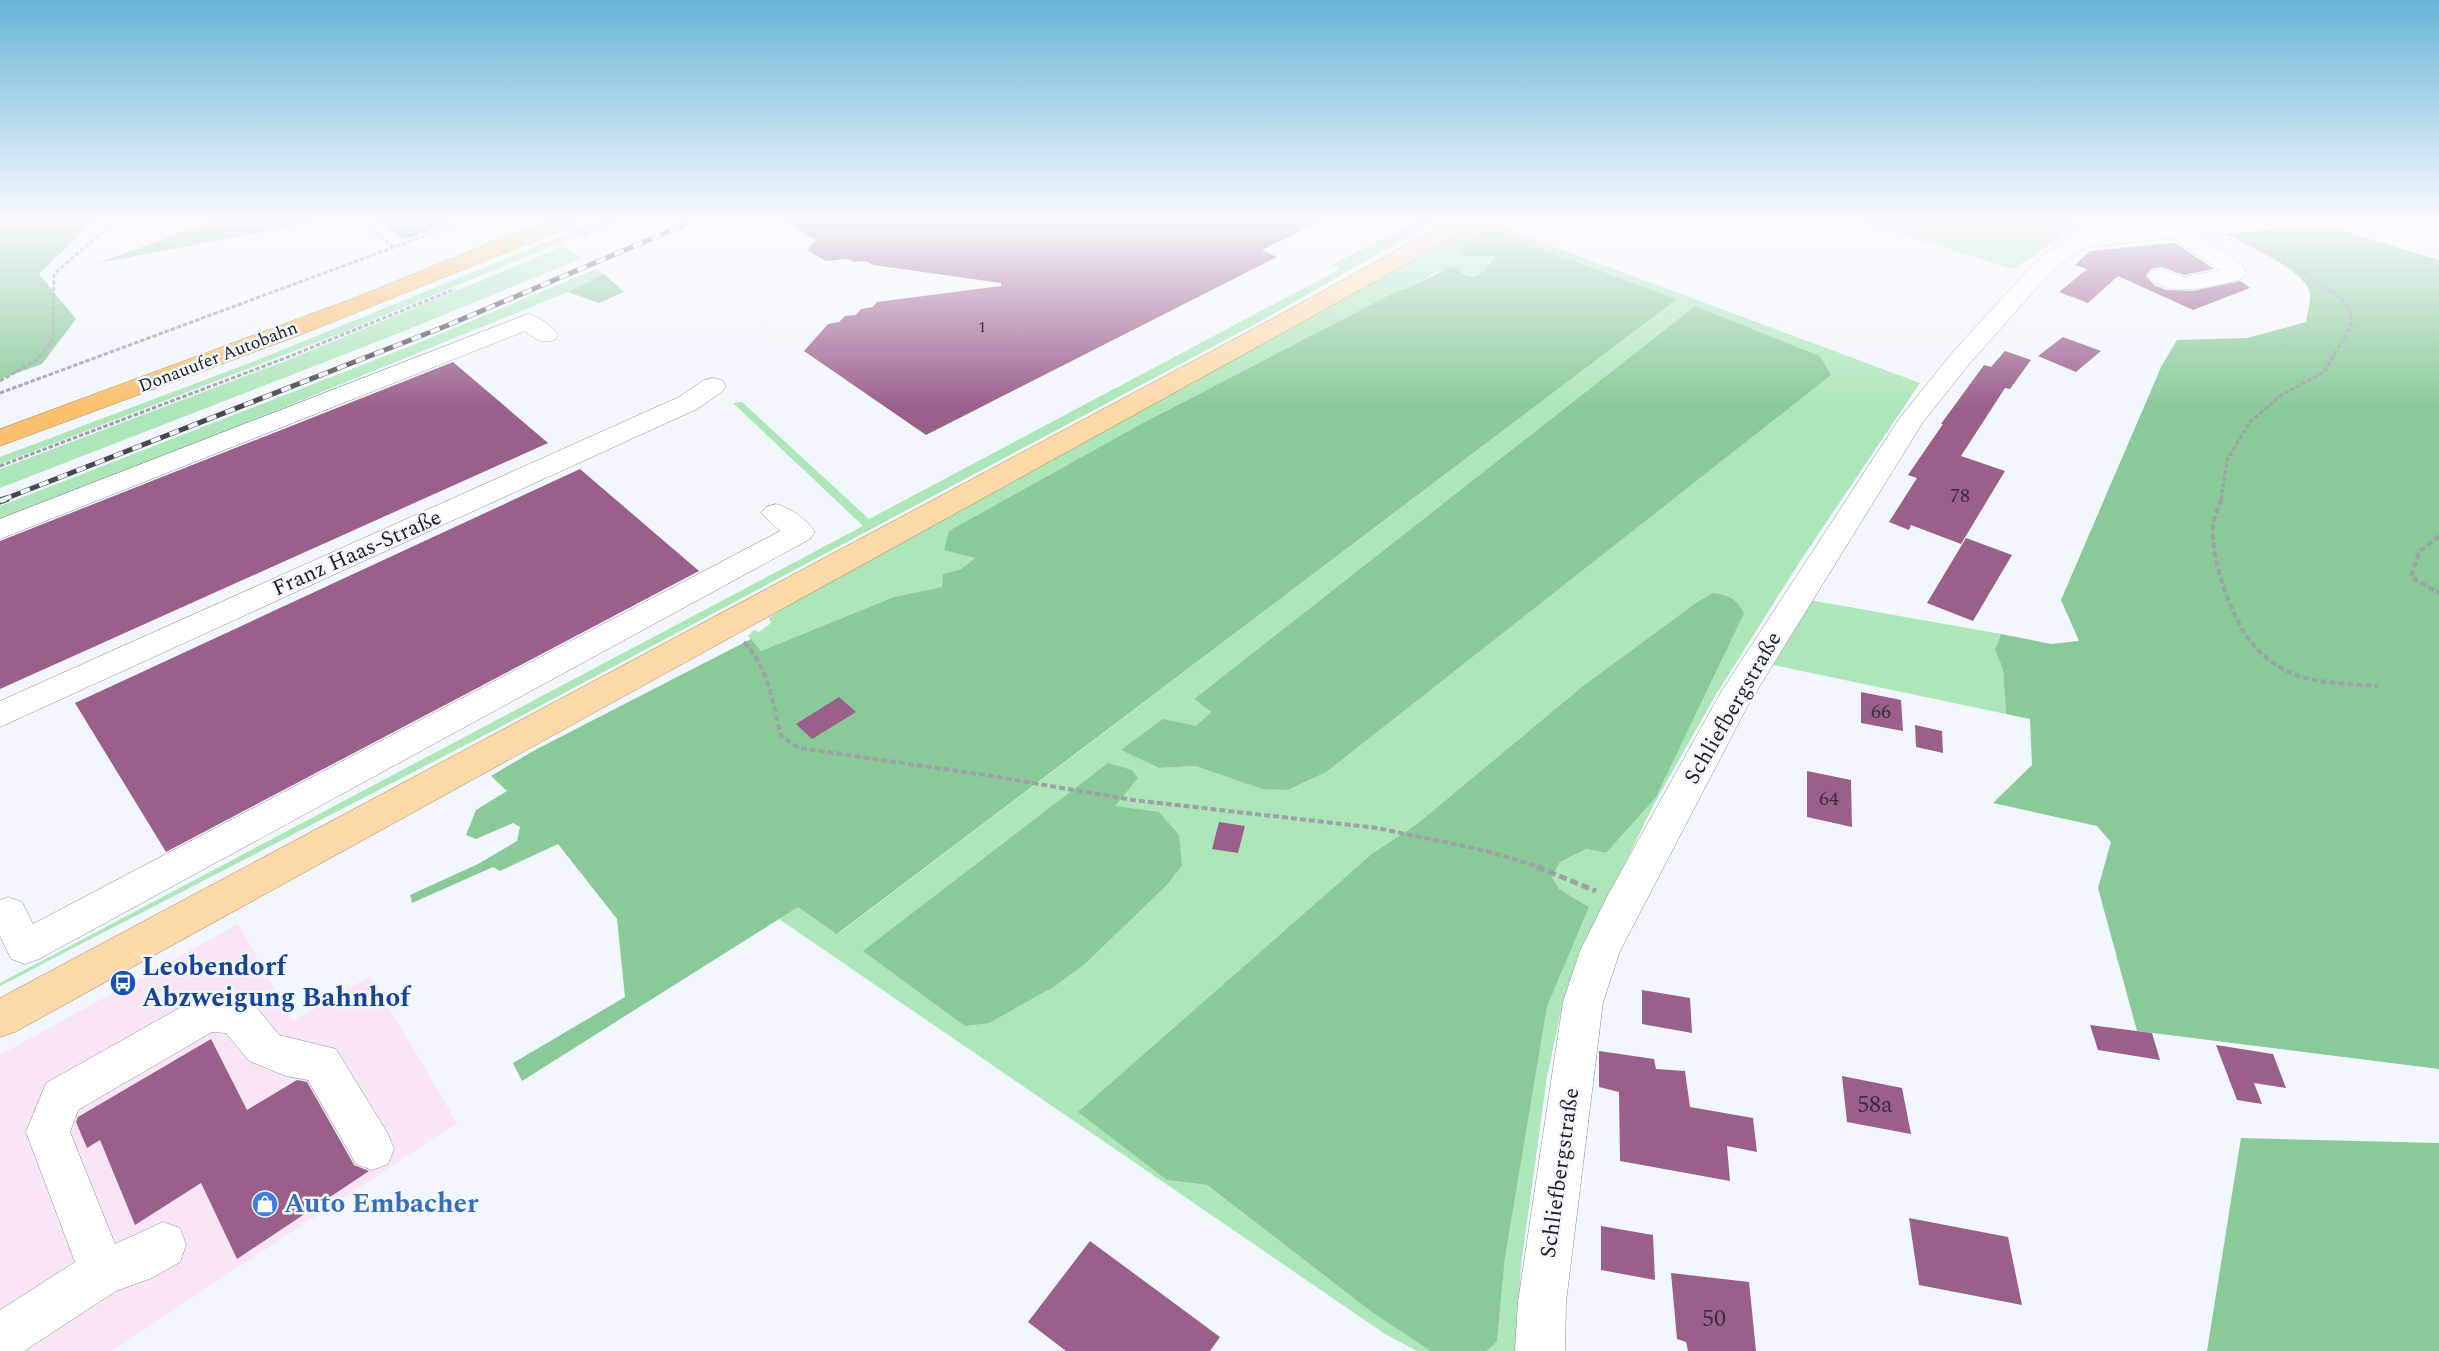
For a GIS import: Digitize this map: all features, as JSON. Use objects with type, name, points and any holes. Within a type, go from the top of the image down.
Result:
[{"type":"highway","name":"Donauufer Autobahn","points":[[0,418],[232,334],[364,282]]},
{"type":"highway","name":"Donauufer Autobahn","points":[[0,438],[266,340],[415,282]]},
{"type":"main road","points":[[4,1019],[1357,282]]},
{"type":"street","name":"Schliefbergstraße","points":[[1540,1351],[1542,1302],[1583,1002],[1600,951],[1623,904],[1734,701],[1912,419],[1961,358],[2029,282]]},
{"type":"street","points":[[2177,282],[2182,284],[2192,282]]},
{"type":"street","points":[[0,530],[528,321],[546,335]]},
{"type":"street","name":"Franz Haas-Straße","points":[[0,715],[687,403],[712,386]]},
{"type":"street","points":[[8,913],[25,947],[800,532],[776,513]]},
{"type":"street","points":[[103,1272],[48,1132],[61,1097],[207,1014],[237,1015],[264,1048],[286,1057],[321,1063],[372,1149]]},
{"type":"street","points":[[0,1338],[103,1272],[135,1261],[163,1245]]},
{"type":"path","points":[[0,381],[38,359],[53,340],[54,282]]},
{"type":"path","points":[[0,393],[302,282]]},
{"type":"path","points":[[2316,282],[2338,296],[2350,309],[2351,326],[2324,372],[2280,396],[2249,423],[2227,460],[2220,504],[2213,524],[2215,558],[2230,603],[2250,641],[2269,661],[2294,674],[2322,682],[2378,686]]},
{"type":"path","points":[[2439,536],[2419,552],[2411,577],[2439,593]]},
{"type":"path","points":[[725,626],[751,648],[766,672],[781,736],[799,748],[1019,780],[1140,801],[1398,830],[1460,843],[1572,879],[1623,904]]},
{"type":"shaded area","points":[[238,924],[293,1021],[370,976],[457,1123],[111,1351],[0,1351],[0,1055]]},
{"type":"green space","points":[[0,282],[46,282],[76,319],[42,364],[0,379]]},
{"type":"green space","points":[[448,282],[465,282],[344,332],[0,464],[0,457],[255,361]]},
{"type":"green space","points":[[477,282],[524,282],[402,332],[0,488],[0,469],[288,360]]},
{"type":"green space","points":[[565,282],[588,282],[226,431],[0,518],[0,506],[413,345]]},
{"type":"green space","points":[[588,282],[613,282],[624,292],[599,303],[568,292]]},
{"type":"green space","points":[[1315,282],[1329,282],[1261,321],[506,724],[0,986],[0,983],[863,526],[733,403],[742,402],[869,519]]},
{"type":"green space","points":[[1374,282],[1422,282],[1411,289],[1397,291],[1143,423],[961,569],[943,574],[943,587],[894,597],[761,651],[748,636],[754,630],[759,632],[771,623],[769,618],[802,596]]},
{"type":"green space","points":[[1421,282],[1631,282],[1677,299],[837,934],[798,907],[522,1081],[513,1063],[625,997],[617,919],[558,844],[500,871],[493,867],[412,903],[410,895],[478,864],[517,841],[520,827],[513,823],[476,839],[466,835],[476,810],[507,791],[491,776],[535,750],[751,639],[761,651],[894,597],[942,587],[943,574],[961,569],[975,558],[944,550],[949,531],[1143,423],[1397,291]]},
{"type":"green space","points":[[1631,282],[1649,282],[1920,383],[1799,563],[1715,696],[1653,806],[1578,960],[1560,1015],[1547,1077],[1521,1265],[1516,1351],[1487,1351],[1497,1340],[1505,1258],[1547,1007],[1589,907],[1559,889],[1552,877],[1560,862],[1586,849],[1606,853],[1713,593],[1697,602],[1583,686],[1417,824],[1373,853],[1167,1180],[1207,1185],[1373,1313],[1432,1351],[1417,1351],[1385,1334],[779,919],[799,906],[838,934],[1677,299]],"holes":[[[1695,306],[1820,356],[1831,375],[1262,789],[1195,766],[1159,768],[1122,750],[1195,727],[1211,712],[1194,699]],[[1108,763],[1114,806],[1182,866],[1167,885],[1086,963]]]},
{"type":"green space","points":[[2303,282],[2439,282],[2439,1069],[2137,1031],[2098,888],[2111,842],[2097,826],[1993,803],[2032,765],[2030,719],[2006,714],[2003,669],[1995,650],[2001,634],[2051,644],[2079,641],[2061,600],[2162,365],[2177,340],[2247,338],[2306,322],[2310,293]]},
{"type":"green space","points":[[1695,306],[1820,356],[1831,375],[1326,772],[1287,790],[1262,789],[1195,766],[1159,768],[1121,750],[1163,719],[1196,726],[1211,712],[1194,699]]},
{"type":"green space","points":[[1713,593],[1732,598],[1744,613],[1656,797],[1606,853],[1586,849],[1560,862],[1552,877],[1559,889],[1589,907],[1547,1007],[1505,1258],[1497,1341],[1487,1351],[1431,1351],[1373,1313],[1207,1185],[1167,1180],[1078,1112],[1373,853],[1417,824],[1583,686],[1697,602]]},
{"type":"green space","points":[[1804,599],[2001,634],[1995,650],[2003,669],[2006,714],[1764,663]]},
{"type":"green space","points":[[1108,763],[1132,770],[1138,778],[1115,806],[1159,812],[1179,835],[1182,866],[1167,885],[1086,963],[1055,986],[989,1023],[965,1026],[863,951]]},
{"type":"green space","points":[[2241,1138],[2439,1143],[2439,1351],[2207,1351]]},
{"type":"building","points":[[994,282],[1228,282],[926,435],[804,351],[828,324],[839,322],[845,316],[856,315],[861,309],[873,307],[877,302],[1001,286],[1001,283]]},
{"type":"building","points":[[2071,282],[2111,282],[2088,303],[2059,292]]},
{"type":"building","points":[[2131,282],[2151,282],[2155,286],[2167,290],[2193,291],[2236,282],[2242,282],[2250,288],[2193,310]]},
{"type":"building","points":[[2063,337],[2101,351],[2076,372],[2038,356]]},
{"type":"building","points":[[2005,351],[2031,360],[2010,389],[2005,388],[1961,456],[2005,471],[1961,544],[1911,525],[1909,530],[1889,522],[1917,478],[1908,475],[1943,424],[1941,424],[1984,365],[1991,367]]},
{"type":"building","points":[[453,362],[548,443],[0,689],[0,541]]},
{"type":"building","points":[[580,469],[699,571],[166,852],[75,703]]},
{"type":"building","points":[[1966,538],[2012,555],[1973,621],[1927,603]]},
{"type":"building","points":[[1861,692],[1901,700],[1903,731],[1861,723]]},
{"type":"building","points":[[839,697],[856,712],[812,739],[796,724]]},
{"type":"building","points":[[1915,725],[1942,731],[1943,753],[1916,747]]},
{"type":"building","points":[[1807,771],[1851,780],[1852,827],[1807,817]]},
{"type":"building","points":[[1219,822],[1245,826],[1238,853],[1212,849]]},
{"type":"building","points":[[1642,990],[1690,998],[1692,1033],[1642,1024]]},
{"type":"building","points":[[2090,1025],[2152,1033],[2160,1060],[2098,1050]]},
{"type":"building","name":"Auto Embacher","points":[[211,1039],[247,1110],[297,1080],[307,1082],[354,1165],[369,1171],[237,1259],[201,1183],[135,1225],[100,1140],[87,1148],[76,1122],[78,1117]]},
{"type":"building","points":[[2216,1045],[2273,1054],[2286,1088],[2254,1083],[2262,1104],[2237,1100]]},
{"type":"building","points":[[1599,1051],[1654,1059],[1656,1069],[1685,1071],[1690,1107],[1753,1118],[1757,1152],[1727,1146],[1730,1181],[1620,1161],[1619,1092],[1599,1087]]},
{"type":"building","points":[[1842,1076],[1902,1088],[1911,1134],[1847,1122]]},
{"type":"building","points":[[1909,1218],[2008,1237],[2022,1305],[1919,1285]]},
{"type":"building","points":[[1601,1226],[1653,1235],[1655,1280],[1601,1270]]},
{"type":"building","points":[[1090,1241],[1220,1337],[1210,1351],[1066,1351],[1028,1322]]},
{"type":"building","points":[[1671,1273],[1749,1282],[1756,1351],[1688,1351],[1686,1342],[1677,1339]]},
{"type":"railway","points":[[2,500],[446,326],[550,282]]},
{"type":"railway","points":[[0,501],[6,499]]},
{"type":"place","name":"Leobendorf Abzweigung Bahnhof","points":[[123,983]]},
{"type":"place","name":"Auto Embacher","points":[[265,1204]]}]
